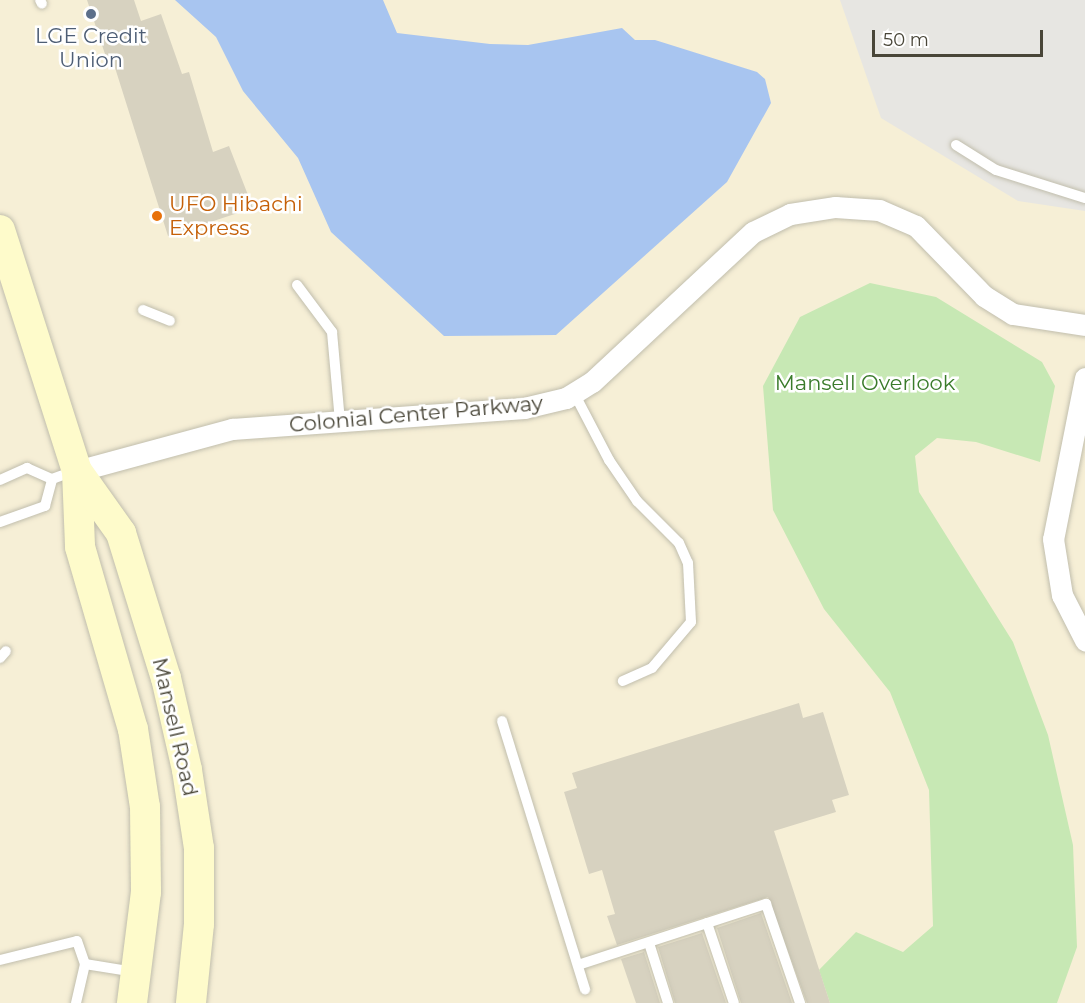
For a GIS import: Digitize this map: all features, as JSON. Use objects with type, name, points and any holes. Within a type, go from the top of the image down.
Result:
[{"type":"main road","name":"Mansell Road","points":[[0,230],[64,475],[80,547],[133,729],[145,807],[146,892],[139,972],[132,1003]]},
{"type":"main road","name":"Mansell Road","points":[[64,475],[121,533],[166,678],[187,770],[199,848],[199,924],[191,1003]]},
{"type":"street","name":"Colonial Center Parkway","points":[[64,475],[232,429],[524,408],[574,393],[753,232],[790,214],[835,207],[879,210],[916,226],[984,297],[1013,314],[1085,325]]},
{"type":"street","points":[[1085,378],[1053,539],[1062,595],[1085,640]]},
{"type":"lane","points":[[956,145],[996,170],[1085,198]]},
{"type":"lane","points":[[297,285],[332,332],[339,422]]},
{"type":"lane","points":[[143,310],[170,321]]},
{"type":"lane","points":[[574,393],[609,460],[637,501],[679,543],[688,563],[691,622],[652,668],[623,681]]},
{"type":"lane","points":[[0,480],[27,468],[64,475],[45,506],[0,522]]},
{"type":"lane","points":[[502,721],[585,989]]},
{"type":"lane","points":[[578,965],[766,904],[800,1003]]},
{"type":"lane","points":[[707,923],[735,1003]]},
{"type":"lane","points":[[0,960],[77,941],[85,964],[76,1003]]},
{"type":"lane","points":[[649,942],[668,1003]]},
{"type":"lane","points":[[85,964],[139,972]]},
{"type":"shaded area","points":[[0,0],[1085,0],[1085,1003],[0,1003]]},
{"type":"shaded area","points":[[840,0],[1085,0],[1085,211],[1018,201],[881,118]]},
{"type":"green space","name":"Mansell Overlook","points":[[870,283],[936,297],[1042,362],[1055,386],[1040,462],[976,442],[937,438],[915,456],[919,492],[1013,642],[1048,735],[1073,845],[1077,947],[1057,1003],[830,1003],[819,970],[856,932],[903,952],[933,926],[929,790],[890,692],[824,609],[773,510],[763,386],[800,317]]},
{"type":"water","points":[[175,0],[383,0],[397,33],[490,44],[528,45],[622,28],[635,40],[655,40],[757,72],[765,79],[771,103],[727,182],[556,335],[444,336],[331,232],[298,158],[243,91],[216,37]]},
{"type":"building","points":[[87,0],[134,0],[141,21],[161,14],[182,74],[189,72],[213,152],[229,146],[253,208],[168,236],[111,55],[106,57]]},
{"type":"building","points":[[799,703],[803,718],[823,712],[849,795],[832,800],[836,812],[774,831],[830,1003],[807,1003],[768,897],[617,945],[607,916],[615,914],[602,870],[589,874],[564,792],[577,788],[572,773]]},
{"type":"building","points":[[761,913],[792,1003],[741,1003],[717,928]]},
{"type":"building","points":[[702,933],[726,1003],[675,1003],[658,947]]},
{"type":"building","points":[[644,952],[660,1003],[636,1003],[621,959]]},
{"type":"place","name":"LGE Credit Union","points":[[91,14]]},
{"type":"place","name":"UFO Hibachi Express","points":[[157,216]]}]
